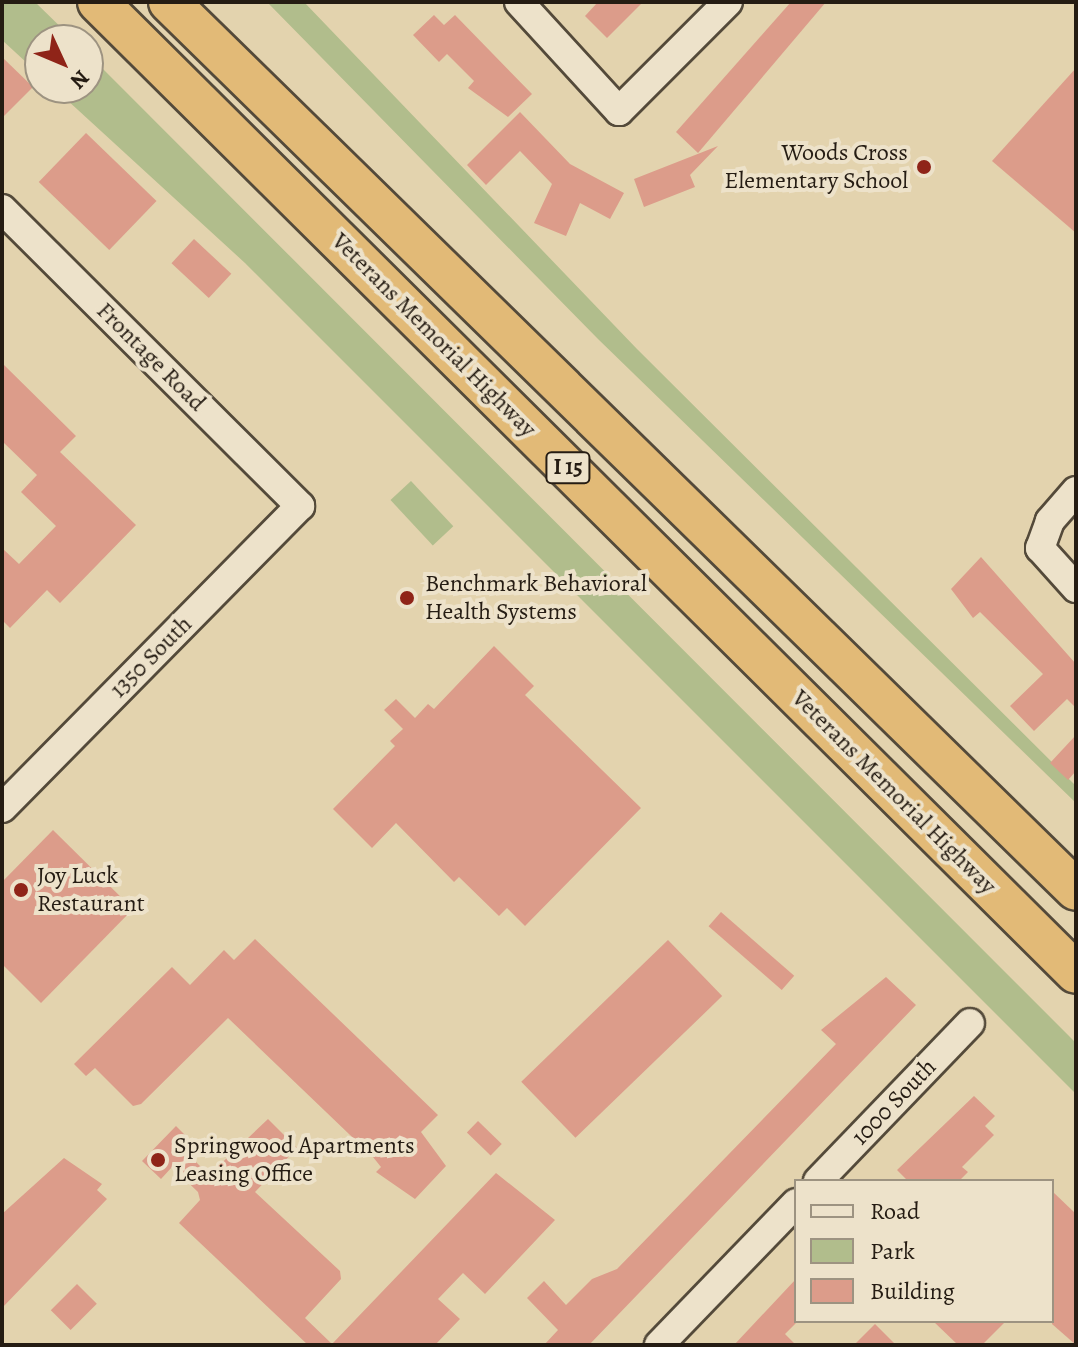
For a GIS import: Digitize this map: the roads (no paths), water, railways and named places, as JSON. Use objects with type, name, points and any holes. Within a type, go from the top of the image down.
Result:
[{"type":"highway","name":"Veterans Memorial Highway","points":[[98,2],[1076,973]]},
{"type":"highway","name":"I 15","points":[[169,2],[1076,890]]},
{"type":"highway","points":[[1037,934],[1076,985]]},
{"type":"street","points":[[519,2],[619,111],[728,2]]},
{"type":"street","name":"Frontage Road","points":[[2,209],[300,506]]},
{"type":"street","points":[[1076,491],[1050,521],[1040,548],[1076,588]]},
{"type":"street","name":"1350 South","points":[[2,808],[300,506]]},
{"type":"street","name":"1000 South","points":[[820,1179],[970,1023]]},
{"type":"street","points":[[659,1345],[794,1205]]},
{"type":"place","name":"Woods Cross Elementary School","points":[[924,167]]},
{"type":"place","name":"Benchmark Behavioral Health Systems","points":[[407,598]]},
{"type":"place","name":"Joy Luck Restaurant","points":[[21,890]]},
{"type":"place","name":"Springwood Apartments Leasing Office","points":[[158,1160]]}]
